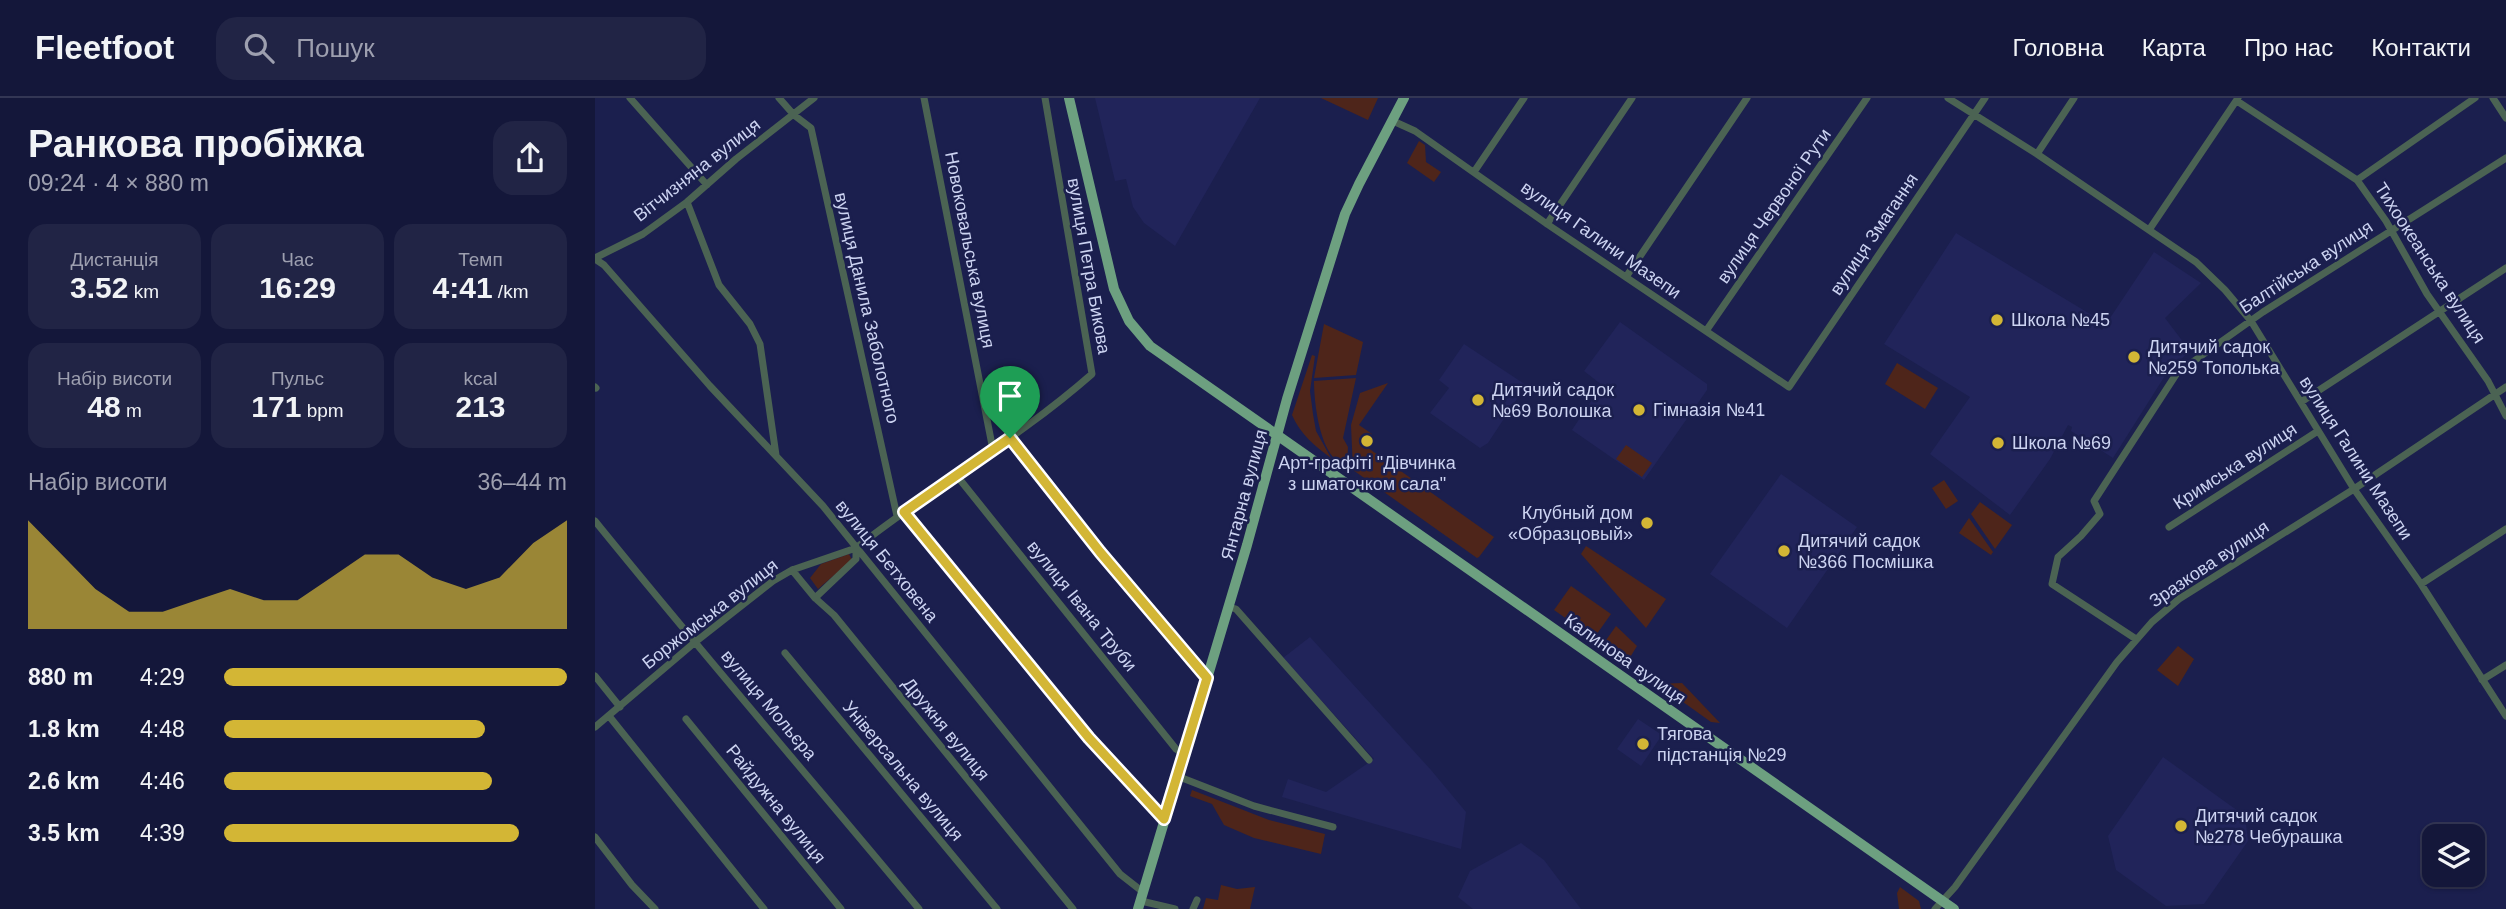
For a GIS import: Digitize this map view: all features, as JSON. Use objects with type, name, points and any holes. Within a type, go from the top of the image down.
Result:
[{"type":"main road","name":"Калинова вулиця","points":[[1069,98],[1110,277],[1129,321],[1145,341],[1939,905],[1954,909]]},
{"type":"main road","name":"Янтарна вулиця","points":[[1141,901],[1229,607],[1276,436],[1345,214],[1404,98]]},
{"type":"street","points":[[630,98],[707,184]]},
{"type":"street","name":"вулиця Данила Заболотного","points":[[779,98],[794,115],[811,128],[900,514]]},
{"type":"street","name":"Вітчизняна вулиця","points":[[595,259],[643,234],[687,202],[814,98]]},
{"type":"street","name":"Новоковальська вулиця","points":[[924,98],[993,450]]},
{"type":"street","name":"вулиця Петра Бикова","points":[[815,598],[856,559],[856,548],[1010,438],[1092,374],[1045,98]]},
{"type":"street","points":[[1474,172],[1524,98]]},
{"type":"street","points":[[1547,224],[1632,98]]},
{"type":"street","points":[[1626,277],[1747,98]]},
{"type":"street","name":"вулиця Червоної Рути","points":[[1706,331],[1867,98]]},
{"type":"street","name":"вулиця Галини Мазепи","points":[[1948,98],[2037,154],[2196,262],[2211,275],[2251,321],[2354,489],[2421,584],[2506,716]]},
{"type":"street","name":"вулиця Змагання","points":[[1789,387],[1985,98]]},
{"type":"street","points":[[2037,154],[2074,98]]},
{"type":"street","points":[[2357,180],[2475,98]]},
{"type":"street","points":[[2493,98],[2506,118]]},
{"type":"street","points":[[2149,230],[2237,99]]},
{"type":"street","name":"Тихоокеанська вулиця","points":[[2237,99],[2357,180],[2439,311],[2488,381],[2493,396],[2506,416]]},
{"type":"street","name":"вулиця Галини Мазепи","points":[[1393,121],[1412,128],[1547,224],[1789,387]]},
{"type":"street","name":"Балтійська вулиця","points":[[2136,639],[2052,584],[2058,557],[2100,514],[2094,501],[2176,373],[2390,230],[2506,158]]},
{"type":"street","points":[[687,202],[719,285],[750,324],[760,344],[776,456]]},
{"type":"street","name":"вулиця Бетховена","points":[[595,259],[604,265],[710,386],[823,506],[1141,901]]},
{"type":"street","name":"Кримська вулиця","points":[[2301,402],[2506,268]]},
{"type":"street","name":"Зразкова вулиця","points":[[1939,905],[2136,639],[2152,622],[2179,599],[2354,489],[2506,387]]},
{"type":"street","name":"Кримська вулиця","points":[[2169,527],[2318,431]]},
{"type":"street","points":[[1010,438],[1100,552],[1207,678]]},
{"type":"street","name":"вулиця Івана Труби","points":[[957,476],[1176,749],[1184,754]]},
{"type":"street","points":[[900,514],[1089,738],[1164,819]]},
{"type":"street","name":"вулиця Мольєра","points":[[595,521],[694,643],[735,688],[919,909]]},
{"type":"street","points":[[2421,584],[2506,529]]},
{"type":"street","name":"Боржомська вулиця","points":[[595,727],[694,643],[773,581],[792,570],[856,548]]},
{"type":"street","name":"Дружня вулиця","points":[[792,570],[815,598],[834,615],[1073,909]]},
{"type":"street","points":[[1229,607],[1235,609],[1369,760]]},
{"type":"street","name":"Універсальна вулиця","points":[[785,653],[997,909]]},
{"type":"street","points":[[2483,680],[2506,665]]},
{"type":"street","points":[[595,676],[620,707]]},
{"type":"street","points":[[609,716],[764,909]]},
{"type":"street","name":"Райдужна вулиця","points":[[686,719],[841,909]]},
{"type":"street","points":[[1177,776],[1254,806],[1333,827]]},
{"type":"street","points":[[595,837],[632,885],[655,909]]},
{"type":"street","points":[[1192,909],[1197,900]]},
{"type":"street","points":[[1141,901],[1175,909]]},
{"type":"shaded area","points":[[1095,98],[1260,98],[1175,246],[1144,223],[1133,207],[1126,179],[1115,181]]},
{"type":"shaded area","points":[[1321,98],[1378,98],[1368,120]]},
{"type":"shaded area","points":[[1419,141],[1425,145],[1426,162],[1441,172],[1434,182],[1407,163]]},
{"type":"shaded area","points":[[1956,233],[2095,317],[2092,323],[2102,330],[2154,252],[2201,283],[2165,318],[2190,351],[2168,371],[2113,458],[2071,431],[2072,427],[2068,425],[2050,459],[2010,515],[1930,454],[1970,397],[1884,344]]},
{"type":"shaded area","name":"Гімназія №41","points":[[1620,322],[1707,384],[1707,390],[1644,480],[1572,430],[1602,385],[1584,371]]},
{"type":"shaded area","points":[[1324,324],[1363,342],[1356,375],[1314,378]]},
{"type":"shaded area","name":"Дитячий садок №69 Волошка","points":[[1464,344],[1526,385],[1488,443],[1480,448],[1430,413],[1449,388],[1439,380]]},
{"type":"shaded area","points":[[1312,355],[1315,356],[1310,391],[1316,431],[1331,458],[1304,434],[1292,415]]},
{"type":"shaded area","points":[[1897,363],[1938,388],[1925,409],[1885,384]]},
{"type":"shaded area","points":[[1356,378],[1343,438],[1348,447],[1347,465],[1330,454],[1325,443],[1317,416],[1314,381]]},
{"type":"shaded area","points":[[1388,383],[1359,425],[1372,434],[1364,445],[1494,537],[1479,557],[1353,470],[1351,425],[1360,393]]},
{"type":"shaded area","points":[[1626,445],[1652,463],[1642,477],[1616,459]]},
{"type":"shaded area","name":"Дитячий садок №366 Посмішка","points":[[1781,474],[1857,527],[1787,628],[1710,574]]},
{"type":"shaded area","points":[[1944,480],[1958,501],[1946,509],[1932,488]]},
{"type":"shaded area","points":[[1980,502],[2012,525],[1995,549],[1971,514]]},
{"type":"shaded area","points":[[1969,518],[1993,552],[1991,555],[1959,533]]},
{"type":"shaded area","points":[[1586,546],[1666,599],[1646,628],[1581,554]]},
{"type":"shaded area","points":[[849,554],[852,560],[818,589],[810,578],[821,564]]},
{"type":"shaded area","points":[[1571,586],[1611,614],[1594,638],[1554,610]]},
{"type":"shaded area","points":[[1616,626],[1637,646],[1629,659],[1604,643]]},
{"type":"shaded area","points":[[1310,637],[1466,812],[1461,849],[1282,797],[1288,779],[1326,792],[1374,759],[1283,658]]},
{"type":"shaded area","points":[[2178,646],[2194,659],[2178,686],[2157,670]]},
{"type":"shaded area","points":[[1682,683],[1720,723],[1711,722],[1658,684]]},
{"type":"shaded area","points":[[1638,719],[1662,735],[1641,766],[1617,749]]},
{"type":"shaded area","name":"Дитячий садок №278 Чебурашка","points":[[2163,757],[2245,816],[2248,841],[2204,904],[2166,906],[2116,870],[2108,836]]},
{"type":"shaded area","points":[[1192,790],[1269,820],[1325,834],[1321,854],[1254,838],[1224,825],[1212,804],[1190,796]]},
{"type":"shaded area","points":[[1521,843],[1544,860],[1581,909],[1473,909],[1458,897],[1470,871]]},
{"type":"shaded area","points":[[1221,885],[1237,889],[1255,887],[1250,909],[1203,909],[1206,898],[1218,900]]},
{"type":"shaded area","points":[[1900,887],[1919,901],[1921,909],[1899,909],[1897,893]]},
{"type":"place","name":"Школа №45","points":[[1997,320]]},
{"type":"place","name":"Дитячий садок №259 Тополька","points":[[2134,357]]},
{"type":"place","name":"Дитячий садок №69 Волошка","points":[[1478,400]]},
{"type":"place","name":"Гімназія №41","points":[[1639,410]]},
{"type":"place","name":"Арт-графіті \"Дівчинка з шматочком сала\"","points":[[1367,441]]},
{"type":"place","name":"Школа №69","points":[[1998,443]]},
{"type":"place","name":"Клубный дом «Образцовый»","points":[[1647,523]]},
{"type":"place","name":"Дитячий садок №366 Посмішка","points":[[1784,551]]},
{"type":"place","name":"Тягова пiдстанцiя №29","points":[[1643,744]]},
{"type":"place","name":"Дитячий садок №278 Чебурашка","points":[[2181,826]]},
{"type":"route","points":[[1010,438],[1152,616],[1207,678],[1164,819],[1089,738],[904,512],[1010,438]]}]
